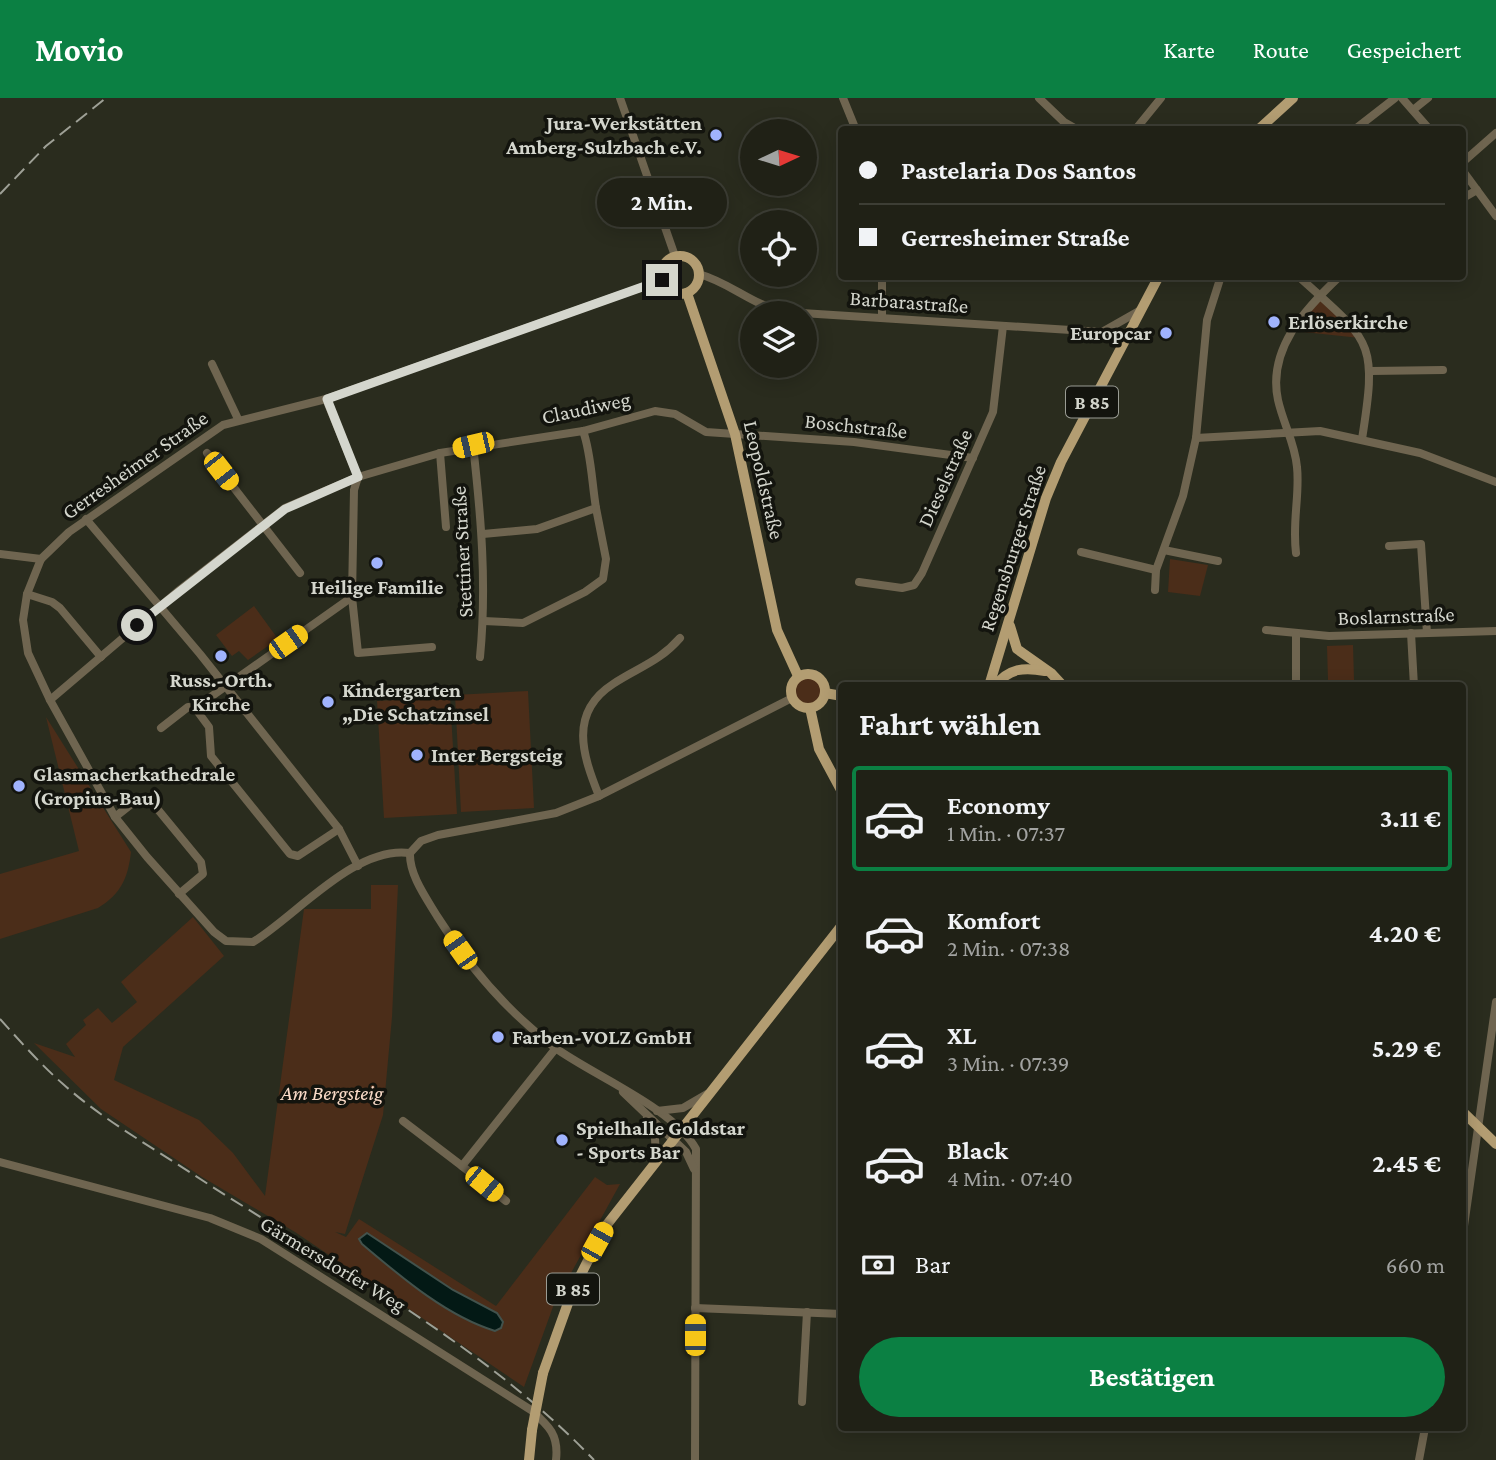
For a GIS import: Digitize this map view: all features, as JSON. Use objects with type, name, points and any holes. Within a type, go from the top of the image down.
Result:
[{"type":"main road","points":[[1262,126],[1293,98]]},
{"type":"main road","points":[[675,256],[691,259],[699,274],[696,285],[687,293],[674,293],[662,280],[665,263],[675,256]]},
{"type":"main road","name":"Regensburger Straße","points":[[988,682],[1061,462],[1157,280]]},
{"type":"main road","name":"Leopoldstraße","points":[[687,293],[735,434],[777,630],[798,676]]},
{"type":"main road","name":"B 85","points":[[988,682],[1014,601]]},
{"type":"main road","points":[[1010,623],[1017,649],[1059,682]]},
{"type":"main road","points":[[999,682],[1018,669],[1051,673]]},
{"type":"main road","points":[[805,673],[816,675],[824,684],[825,693],[818,705],[802,707],[792,698],[792,683],[805,673]]},
{"type":"main road","points":[[825,693],[838,695]]},
{"type":"main road","points":[[810,708],[819,749],[838,785]]},
{"type":"main road","name":"B 85","points":[[529,1460],[543,1373],[555,1333],[605,1227],[838,930]]},
{"type":"main road","points":[[1466,1115],[1496,1144]]},
{"type":"street","points":[[620,98],[675,256]]},
{"type":"street","points":[[843,98],[854,126]]},
{"type":"street","points":[[1039,98],[1071,126]]},
{"type":"street","points":[[1138,126],[1161,98]]},
{"type":"street","points":[[1359,126],[1395,98]]},
{"type":"street","points":[[1402,98],[1427,126]]},
{"type":"street","points":[[1413,110],[1428,98]]},
{"type":"street","points":[[1466,159],[1496,133]]},
{"type":"street","points":[[1466,175],[1496,216]]},
{"type":"street","points":[[1466,196],[1477,190]]},
{"type":"street","name":"Barbarastraße","points":[[699,274],[718,279],[750,300],[773,310],[1102,332],[1124,341]]},
{"type":"street","name":"Gerresheimer Straße","points":[[358,866],[294,909],[265,935],[243,944],[226,941],[214,932],[116,817],[50,700],[28,653],[23,620],[27,594],[41,559],[54,544],[86,519],[223,425],[238,419],[327,399],[662,280]]},
{"type":"street","points":[[882,280],[882,318]]},
{"type":"street","points":[[1155,590],[1156,570],[1183,496],[1196,438],[1207,320],[1220,280]]},
{"type":"street","points":[[1303,280],[1363,339],[1371,371],[1362,439]]},
{"type":"street","points":[[1296,553],[1293,524],[1298,470],[1277,396],[1280,356],[1307,307],[1336,280]]},
{"type":"street","points":[[1102,332],[1141,311]]},
{"type":"street","name":"Dieselstraße","points":[[859,582],[902,588],[914,584],[993,412],[998,393],[1003,326]]},
{"type":"street","name":"Gerresheimer Straße","points":[[212,364],[238,419]]},
{"type":"street","points":[[1371,371],[1443,370]]},
{"type":"street","points":[[327,399],[358,477],[355,491],[352,597],[358,653],[432,648]]},
{"type":"street","name":"Claudiweg","points":[[50,700],[159,607],[263,524],[285,509],[358,477],[473,445],[583,431],[655,411],[675,414],[706,432],[735,434]]},
{"type":"street","points":[[1196,438],[1320,430],[1420,453],[1496,482]]},
{"type":"street","points":[[484,621],[523,623],[585,592],[603,579],[606,559],[587,459],[582,446],[583,431]]},
{"type":"street","name":"Boschstraße","points":[[735,434],[854,442],[973,458]]},
{"type":"street","name":"Stettiner Straße","points":[[473,445],[482,534],[484,621],[480,656]]},
{"type":"street","points":[[207,453],[300,573]]},
{"type":"street","points":[[440,453],[446,527]]},
{"type":"street","points":[[482,534],[537,529],[596,508]]},
{"type":"street","points":[[86,519],[226,685],[339,829],[358,866],[393,852],[410,853]]},
{"type":"street","points":[[1389,545],[1421,544],[1427,633]]},
{"type":"street","points":[[1164,550],[1218,561]]},
{"type":"street","points":[[1081,552],[1156,570]]},
{"type":"street","points":[[0,554],[41,559]]},
{"type":"street","points":[[27,594],[52,602],[60,608],[101,657]]},
{"type":"street","points":[[161,729],[188,707],[195,708],[352,597]]},
{"type":"street","points":[[495,621],[496,633]]},
{"type":"street","name":"Boslarnstraße","points":[[1266,630],[1296,634],[1372,636],[1496,631]]},
{"type":"street","points":[[1411,633],[1414,682]]},
{"type":"street","points":[[1296,634],[1296,682]]},
{"type":"street","points":[[599,796],[583,752],[587,714],[594,702],[612,684],[659,659],[680,638]]},
{"type":"street","points":[[676,1135],[656,1111],[556,1048],[496,995],[471,965],[426,898],[411,865],[410,853],[421,841],[438,835],[556,813],[599,796],[792,698]]},
{"type":"street","points":[[195,708],[208,727],[211,756],[290,854],[298,856],[339,829]]},
{"type":"street","points":[[116,817],[139,798],[150,800],[201,862],[202,874],[179,894]]},
{"type":"street","points":[[819,953],[838,941]]},
{"type":"street","points":[[1466,1215],[1493,1049],[1496,1002]]},
{"type":"street","points":[[462,1166],[556,1048]]},
{"type":"street","points":[[617,1086],[644,1112],[696,1149],[695,1460]]},
{"type":"street","points":[[656,1111],[683,1108],[709,1093]]},
{"type":"street","points":[[644,1112],[655,1138],[656,1161]]},
{"type":"street","points":[[403,1121],[506,1201]]},
{"type":"street","name":"Gärmersdorfer Weg","points":[[0,1162],[210,1218],[261,1238],[531,1410],[553,1431],[557,1439],[556,1460]]},
{"type":"street","points":[[695,1308],[838,1314]]},
{"type":"street","points":[[802,1402],[807,1312]]},
{"type":"street","points":[[1419,1460],[1424,1431]]},
{"type":"green space","points":[[1320,297],[1360,338],[1294,331]]},
{"type":"green space","points":[[1170,559],[1208,565],[1200,596],[1168,592]]},
{"type":"green space","points":[[254,606],[278,639],[248,660],[239,651],[232,656],[216,635]]},
{"type":"green space","points":[[1353,645],[1354,680],[1328,680],[1327,646]]},
{"type":"green space","points":[[808,678],[817,682],[821,691],[817,700],[808,704],[799,700],[795,691],[799,682]]},
{"type":"green space","points":[[528,691],[534,808],[461,812],[455,695]]},
{"type":"green space","name":"Inter Bergsteig","points":[[450,697],[457,814],[384,818],[377,701]]},
{"type":"green space","points":[[46,717],[131,852],[130,861],[118,891],[98,908],[0,939],[0,874],[79,851]]},
{"type":"green space","name":"Am Bergsteig","points":[[371,885],[398,885],[392,1017],[383,1115],[345,1234],[335,1232],[346,1237],[359,1219],[496,1306],[595,1177],[607,1185],[620,1184],[554,1304],[524,1387],[295,1232],[202,1177],[101,1109],[34,1043],[75,1057],[66,1044],[86,1025],[83,1020],[98,1008],[112,1023],[137,1002],[121,982],[193,917],[224,956],[123,1047],[114,1080],[199,1120],[233,1153],[265,1196],[304,909],[371,909]]},
{"type":"water","points":[[367,1233],[453,1290],[497,1313],[503,1322],[501,1328],[495,1331],[477,1324],[424,1294],[362,1244],[359,1239]]},
{"type":"railway","points":[[0,194],[46,146],[106,98]]},
{"type":"railway","points":[[0,1019],[46,1068],[94,1109],[403,1306],[453,1341],[550,1417],[594,1460]]},
{"type":"place","name":"Jura-Werkstätten Amberg-Sulzbach e.V.","points":[[716,135]]},
{"type":"place","name":"Erlöserkirche","points":[[1274,322]]},
{"type":"place","name":"Europcar","points":[[1166,333]]},
{"type":"place","name":"Heilige Familie","points":[[377,563]]},
{"type":"place","name":"Russ.-Orth. Kirche","points":[[221,656]]},
{"type":"place","name":"Kindergarten „Die Schatzinsel","points":[[328,702]]},
{"type":"place","name":"Inter Bergsteig","points":[[417,755]]},
{"type":"place","name":"Glasmacherkathedrale (Gropius-Bau)","points":[[19,786]]},
{"type":"place","name":"Farben-VOLZ GmbH","points":[[498,1037]]},
{"type":"place","name":"Spielhalle Goldstar - Sports Bar","points":[[562,1140]]},
{"type":"route","points":[[137,625],[285,509],[358,477],[327,399],[662,280]]}]
